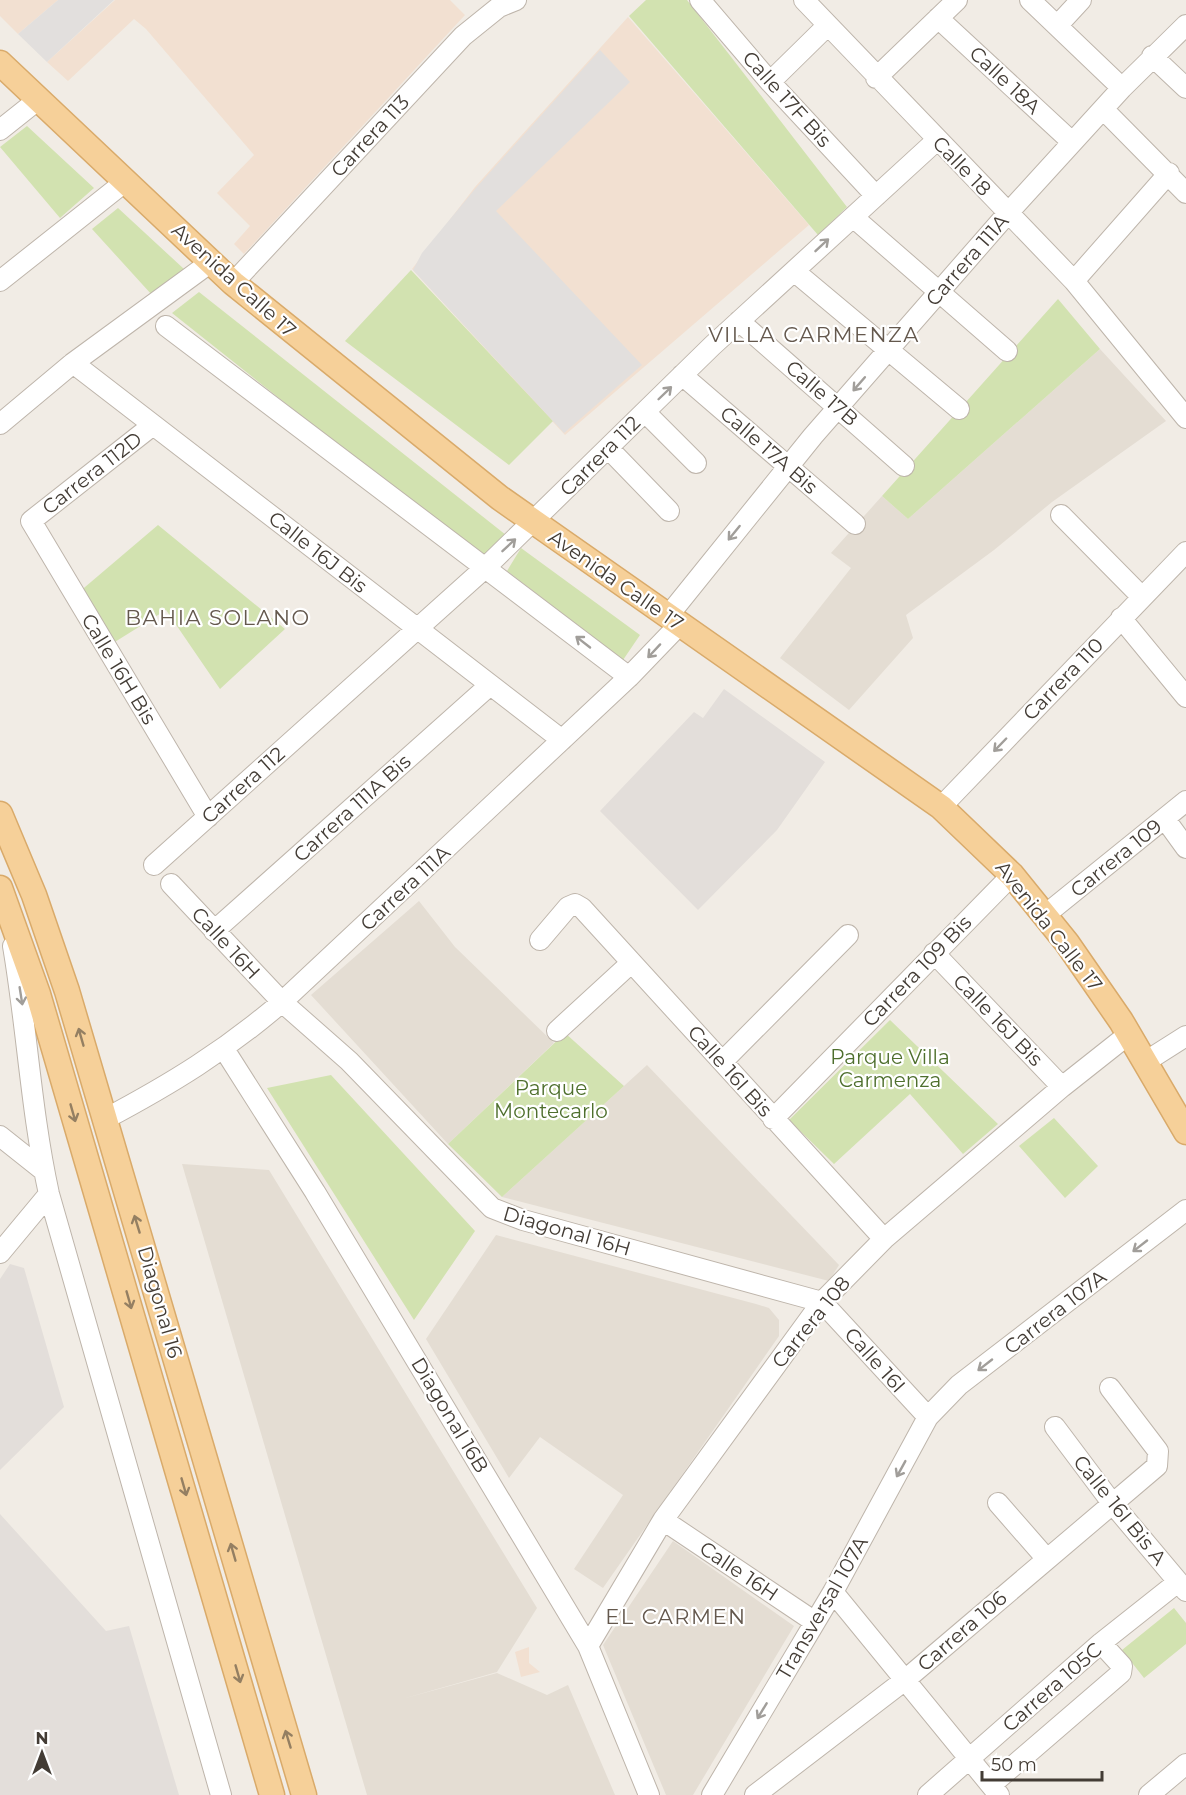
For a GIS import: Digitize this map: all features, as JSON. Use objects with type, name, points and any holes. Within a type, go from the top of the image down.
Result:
[{"type":"main road","name":"Avenida Calle 17","points":[[0,63],[233,283],[533,522],[941,807],[1012,875],[1045,915],[1099,987],[1186,1132]]},
{"type":"main road","name":"Diagonal 16","points":[[0,814],[51,940],[304,1795]]},
{"type":"main road","name":"Diagonal 16","points":[[1,895],[22,942],[62,1073],[272,1795]]},
{"type":"street","name":"Carrera 113","points":[[233,283],[463,36],[492,12],[516,0]]},
{"type":"street","name":"Calle 17F Bis","points":[[700,0],[770,82],[876,196]]},
{"type":"street","name":"Calle 18","points":[[804,0],[876,78],[1074,281],[1186,418]]},
{"type":"street","points":[[1030,0],[1122,88]]},
{"type":"street","points":[[1057,26],[1081,0]]},
{"type":"street","points":[[876,78],[947,6]]},
{"type":"street","name":"Calle 18A","points":[[947,6],[1072,142]]},
{"type":"street","name":"Carrera 111A","points":[[105,1119],[168,1085],[224,1049],[282,1002],[629,677],[788,467],[838,408],[1072,142],[1152,56],[1186,25]]},
{"type":"street","points":[[770,82],[828,26]]},
{"type":"street","points":[[1152,56],[1186,88]]},
{"type":"street","points":[[0,130],[39,99]]},
{"type":"street","points":[[1103,109],[1169,173],[1186,193]]},
{"type":"street","name":"Carrera 112","points":[[154,865],[486,567],[739,321],[937,140]]},
{"type":"street","points":[[1074,281],[1169,173]]},
{"type":"street","points":[[0,281],[126,181]]},
{"type":"street","points":[[853,217],[1007,351]]},
{"type":"street","points":[[0,423],[73,363],[211,262]]},
{"type":"street","points":[[794,271],[959,409]]},
{"type":"street","name":"Calle 17B","points":[[739,321],[904,466]]},
{"type":"street","points":[[166,326],[629,677]]},
{"type":"street","name":"Calle 16J Bis","points":[[73,363],[562,740]]},
{"type":"street","name":"Calle 17A Bis","points":[[682,375],[855,524]]},
{"type":"street","points":[[645,412],[696,463]]},
{"type":"street","name":"Carrera 112D","points":[[31,521],[153,425]]},
{"type":"street","points":[[608,448],[669,511]]},
{"type":"street","points":[[1061,515],[1141,596]]},
{"type":"street","name":"Calle 16H Bis","points":[[31,521],[208,817]]},
{"type":"street","name":"Carrera 110","points":[[941,807],[1141,596],[1186,552]]},
{"type":"street","points":[[1121,618],[1186,697]]},
{"type":"street","name":"Carrera 111A Bis","points":[[214,931],[490,685]]},
{"type":"street","name":"Carrera 109","points":[[1045,915],[1186,801]]},
{"type":"street","points":[[1165,819],[1186,848]]},
{"type":"street","name":"Carrera 109 Bis","points":[[772,1119],[1012,875]]},
{"type":"street","name":"Calle 16H","points":[[171,884],[282,1002]]},
{"type":"street","name":"Diagonal 16","points":[[1,895],[22,1000],[49,1194],[221,1795]]},
{"type":"street","name":"Calle 16I Bis","points":[[540,940],[568,907],[575,904],[582,908],[723,1061],[772,1119],[884,1239]]},
{"type":"street","points":[[723,1061],[848,935]]},
{"type":"street","name":"Calle 16J Bis","points":[[934,953],[1062,1087]]},
{"type":"street","points":[[558,1031],[631,963]]},
{"type":"street","name":"Diagonal 16H","points":[[282,1002],[349,1061],[492,1208],[524,1220],[822,1302]]},
{"type":"street","name":"Carrera 108","points":[[588,1646],[663,1520],[822,1302],[884,1239],[1062,1087],[1129,1034]]},
{"type":"street","points":[[1145,1062],[1186,1036]]},
{"type":"street","name":"Diagonal 16B","points":[[224,1049],[321,1201],[588,1646],[649,1795]]},
{"type":"street","points":[[0,1136],[44,1171]]},
{"type":"street","points":[[1,1250],[49,1194]]},
{"type":"street","name":"Carrera 107A","points":[[928,1417],[959,1385],[1186,1210]]},
{"type":"street","name":"Calle 16I","points":[[822,1302],[928,1417]]},
{"type":"street","name":"Carrera 106","points":[[755,1795],[905,1680],[1157,1466],[1158,1451],[1110,1388]]},
{"type":"street","name":"Transversal 107A","points":[[712,1795],[815,1622],[928,1417]]},
{"type":"street","name":"Calle 16I Bis A","points":[[1055,1427],[1112,1503],[1182,1586]]},
{"type":"street","points":[[998,1503],[1046,1558]]},
{"type":"street","name":"Calle 16H","points":[[663,1520],[815,1622]]},
{"type":"street","name":"Carrera 105C","points":[[928,1795],[1101,1643],[1182,1586]]},
{"type":"street","points":[[832,1592],[995,1790]]},
{"type":"street","name":"Carrera 105C","points":[[995,1790],[1122,1670],[1101,1643]]},
{"type":"street","points":[[1149,1795],[1186,1764]]},
{"type":"shaded area","points":[[0,0],[58,0],[18,34],[0,16]]},
{"type":"shaded area","points":[[58,0],[114,0],[47,62],[18,34]]},
{"type":"shaded area","points":[[115,0],[450,0],[465,15],[244,254],[234,244],[250,226],[217,193],[254,155],[146,29],[134,19],[68,81],[47,62]]},
{"type":"shaded area","points":[[628,17],[809,225],[565,435],[412,269],[475,187]]},
{"type":"shaded area","points":[[600,50],[630,82],[496,211],[642,365],[564,433],[413,270],[422,253],[475,189]]},
{"type":"shaded area","points":[[1100,349],[1166,421],[1052,502],[994,550],[906,615],[913,638],[849,710],[780,658],[851,568],[831,553],[882,496],[908,519]]},
{"type":"shaded area","points":[[724,689],[825,762],[777,830],[698,910],[600,811],[694,712],[703,718]]},
{"type":"shaded area","points":[[419,901],[455,947],[554,1043],[448,1144],[311,995]]},
{"type":"shaded area","points":[[647,1065],[839,1265],[829,1281],[502,1197]]},
{"type":"shaded area","points":[[182,1164],[269,1170],[537,1608],[497,1672],[402,1699],[497,1673],[547,1695],[568,1685],[615,1795],[367,1795]]},
{"type":"shaded area","points":[[496,1235],[756,1304],[769,1308],[779,1320],[779,1336],[603,1588],[574,1569],[623,1495],[540,1437],[509,1478],[426,1339]]},
{"type":"shaded area","points":[[10,1264],[24,1268],[64,1407],[0,1470],[0,1279]]},
{"type":"shaded area","points":[[0,1514],[106,1631],[129,1626],[179,1795],[0,1795]]},
{"type":"shaded area","points":[[673,1541],[794,1626],[693,1795],[666,1795],[603,1645]]},
{"type":"shaded area","points":[[529,1647],[529,1663],[540,1672],[521,1677],[515,1652]]},
{"type":"green space","points":[[646,0],[687,0],[847,207],[818,235],[629,16]]},
{"type":"green space","points":[[27,126],[94,188],[60,218],[0,147]]},
{"type":"green space","points":[[118,208],[184,269],[152,295],[92,229]]},
{"type":"green space","points":[[411,270],[553,421],[509,465],[345,341]]},
{"type":"green space","points":[[199,292],[506,535],[483,560],[172,313]]},
{"type":"green space","points":[[1058,299],[1100,349],[908,519],[882,496]]},
{"type":"green space","points":[[158,525],[285,629],[220,689],[166,610],[110,645],[78,593]]},
{"type":"green space","points":[[521,548],[640,635],[623,660],[507,571]]},
{"type":"green space","name":"Parque Villa Carmenza","points":[[890,1020],[998,1124],[963,1154],[910,1094],[834,1164],[789,1120]]},
{"type":"green space","name":"Parque Montecarlo","points":[[565,1033],[624,1086],[502,1197],[448,1144]]},
{"type":"green space","points":[[331,1075],[475,1231],[414,1320],[267,1088]]},
{"type":"green space","points":[[1054,1118],[1098,1166],[1065,1198],[1019,1146]]},
{"type":"green space","points":[[1174,1608],[1186,1623],[1186,1644],[1144,1678],[1122,1650]]},
{"type":"district","name":"VILLA CARMENZA","points":[[814,335]]},
{"type":"district","name":"BAHIA SOLANO","points":[[218,618]]},
{"type":"district","name":"EL CARMEN","points":[[676,1617]]}]
